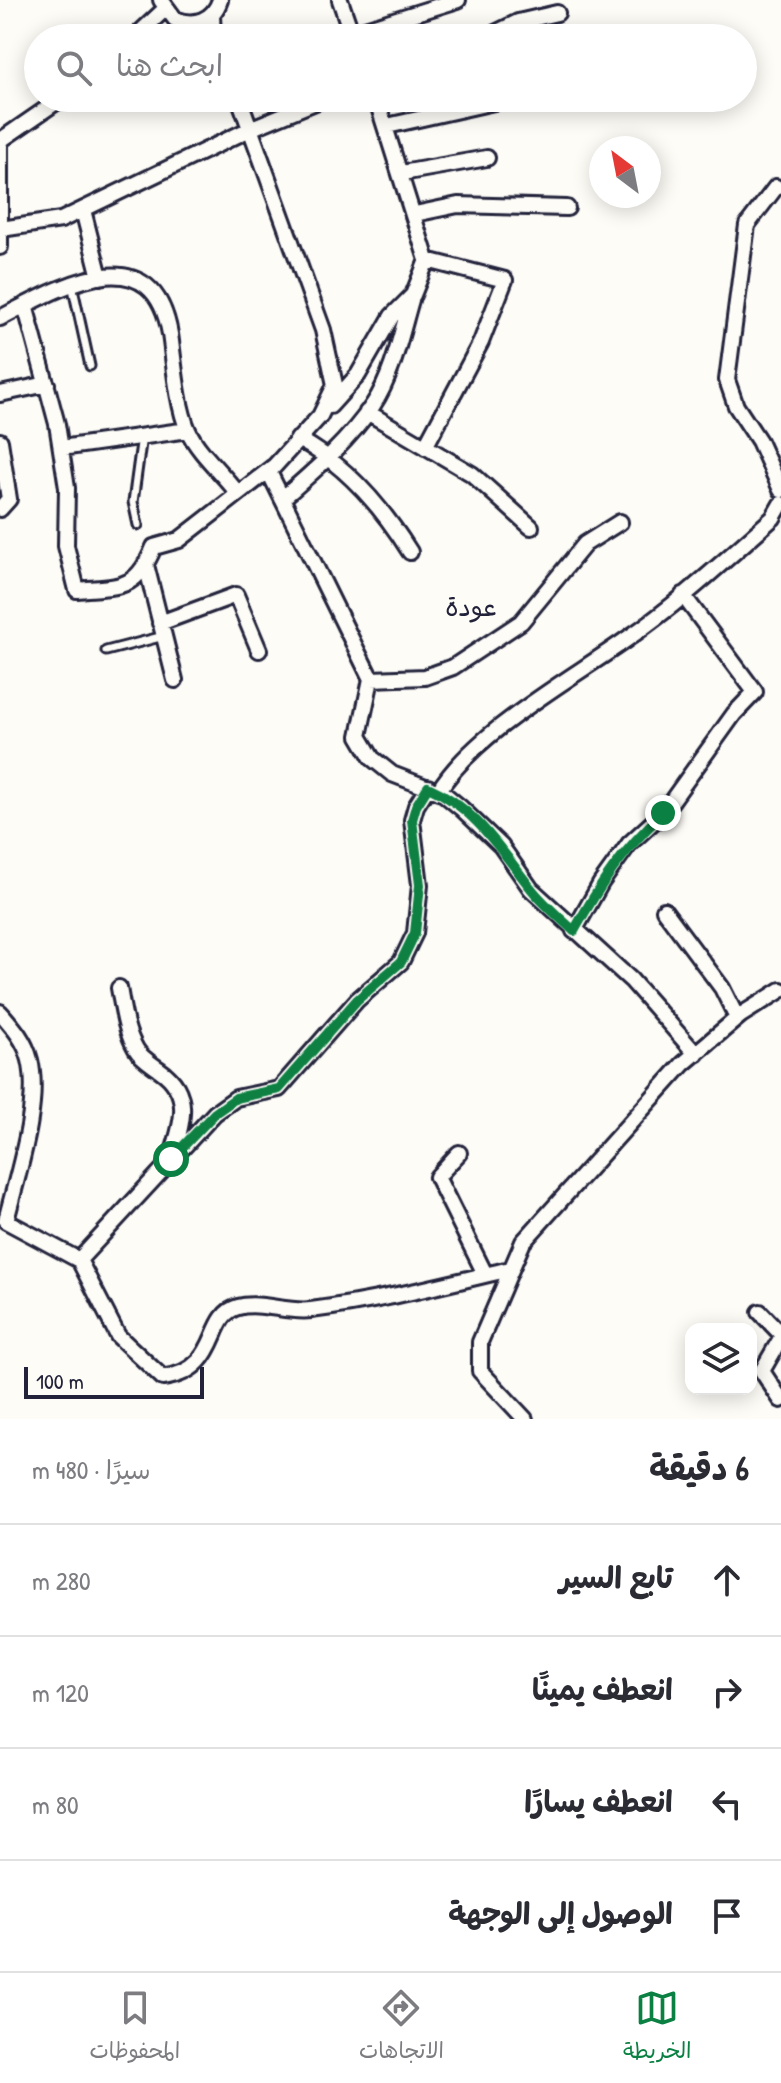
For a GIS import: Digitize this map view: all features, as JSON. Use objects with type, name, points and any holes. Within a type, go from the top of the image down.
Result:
[{"type":"street","points":[[212,24],[212,15],[220,0]]},
{"type":"street","points":[[340,0],[349,24]]},
{"type":"street","points":[[388,24],[458,0]]},
{"type":"street","points":[[146,24],[163,5],[175,19],[194,23],[212,15]]},
{"type":"street","points":[[514,24],[557,13]]},
{"type":"street","points":[[0,247],[0,140],[41,112]]},
{"type":"street","points":[[245,112],[323,330],[335,385],[320,416]]},
{"type":"street","points":[[1,229],[61,220],[291,112]]},
{"type":"street","points":[[282,499],[329,456],[367,412],[392,364],[427,260],[382,112]]},
{"type":"street","points":[[387,126],[450,112]]},
{"type":"street","points":[[402,173],[487,158]]},
{"type":"street","points":[[776,187],[747,225],[727,380],[736,406],[759,441],[781,490]]},
{"type":"street","points":[[415,214],[458,205],[567,208]]},
{"type":"street","points":[[83,210],[100,277]]},
{"type":"street","points":[[425,447],[481,342],[505,280],[427,260]]},
{"type":"street","points":[[0,318],[72,284],[100,277],[137,277],[161,300],[188,430],[237,492]]},
{"type":"street","points":[[413,295],[392,316],[358,375],[269,472],[371,679],[359,736],[372,758],[392,774],[433,790],[501,846],[531,889],[631,980],[696,1054]]},
{"type":"street","points":[[25,305],[61,448],[67,488],[66,546],[77,590],[127,585],[140,576],[154,547],[179,540],[237,492],[274,467]]},
{"type":"street","points":[[0,394],[47,384]]},
{"type":"street","points":[[367,412],[472,474],[531,527]]},
{"type":"street","points":[[61,448],[188,430]]},
{"type":"street","points":[[298,439],[329,456],[363,490],[410,552]]},
{"type":"street","points":[[0,441],[9,499],[0,509]]},
{"type":"street","points":[[79,1260],[215,1113],[236,1098],[279,1089],[357,1000],[401,962],[415,933],[420,885],[412,820],[416,806],[489,738],[683,595],[773,518],[781,504]]},
{"type":"street","points":[[371,679],[425,677],[453,667],[521,622],[585,544],[620,522]]},
{"type":"street","points":[[146,565],[175,680]]},
{"type":"street","points":[[162,630],[236,595],[259,650]]},
{"type":"street","points":[[574,931],[601,883],[629,844],[663,813],[734,714],[755,692],[683,595]]},
{"type":"street","points":[[664,910],[722,988],[737,1018]]},
{"type":"street","points":[[119,988],[126,1026],[137,1052],[178,1085],[183,1098],[183,1123],[171,1159]]},
{"type":"street","points":[[525,1419],[480,1371],[480,1342],[523,1242],[696,1054],[737,1018],[781,990]]},
{"type":"street","points":[[0,1012],[19,1033],[30,1061],[31,1099],[6,1221],[79,1260],[118,1336],[163,1378],[179,1376],[199,1364],[210,1349],[226,1313],[237,1307],[311,1310],[510,1269]]},
{"type":"street","points":[[459,1153],[437,1177],[485,1274]]},
{"type":"street","points":[[760,1312],[781,1336],[762,1371],[781,1400]]},
{"type":"lane","points":[[72,284],[90,366]]},
{"type":"lane","points":[[138,525],[133,502],[142,436]]},
{"type":"lane","points":[[106,651],[162,630]]},
{"type":"district","name":"عودة","points":[[471,607]]},
{"type":"route","points":[[171,1159],[215,1113],[236,1098],[279,1089],[357,1000],[401,962],[415,933],[420,885],[412,820],[416,806],[428,787],[444,794],[501,846],[531,889],[574,931],[601,883],[629,844],[663,813]]}]
